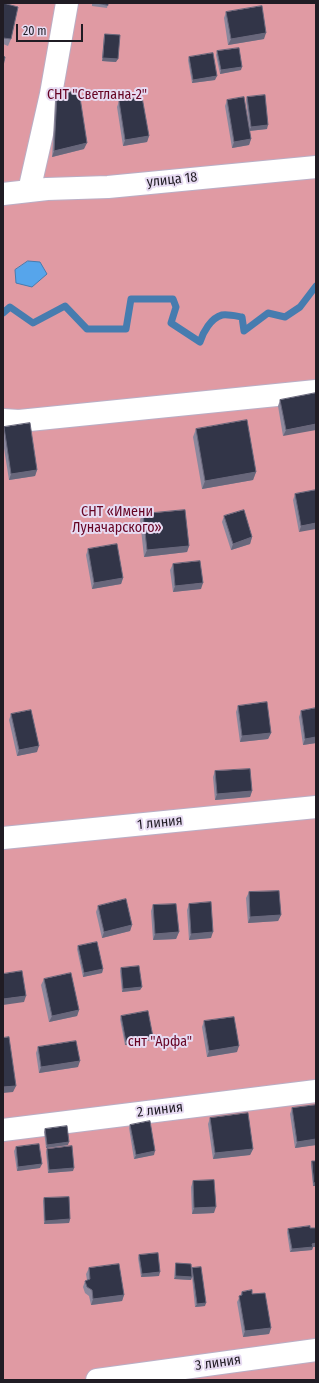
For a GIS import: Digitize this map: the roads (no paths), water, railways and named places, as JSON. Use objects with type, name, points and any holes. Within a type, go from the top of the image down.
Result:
[{"type":"street","points":[[29,190],[51,94],[67,3]]},
{"type":"street","name":"улица 18","points":[[3,194],[29,190],[108,187],[316,167]]},
{"type":"street","points":[[3,420],[19,421],[316,391]]},
{"type":"street","name":"1 линия","points":[[3,838],[316,807]]},
{"type":"street","name":"2 линия","points":[[3,1130],[316,1091]]},
{"type":"street","name":"3 линия","points":[[97,1380],[316,1350]]},
{"type":"water","points":[[28,261],[40,262],[47,274],[32,287],[16,283],[15,270]]},
{"type":"waterway","points":[[3,313],[10,307],[33,323],[65,306],[87,329],[126,329],[131,299],[173,299],[176,307],[171,323],[200,342],[203,334],[211,322],[222,315],[242,317],[244,331],[268,313],[285,317],[300,307],[316,286]]},
{"type":"park label","name":"СНТ \"Светлана-2\"","points":[[97,95]]},
{"type":"park label","name":"СНТ «Имени Луначарского»","points":[[117,520]]},
{"type":"park label","name":"снт \"Арфа\"","points":[[160,1042]]}]
